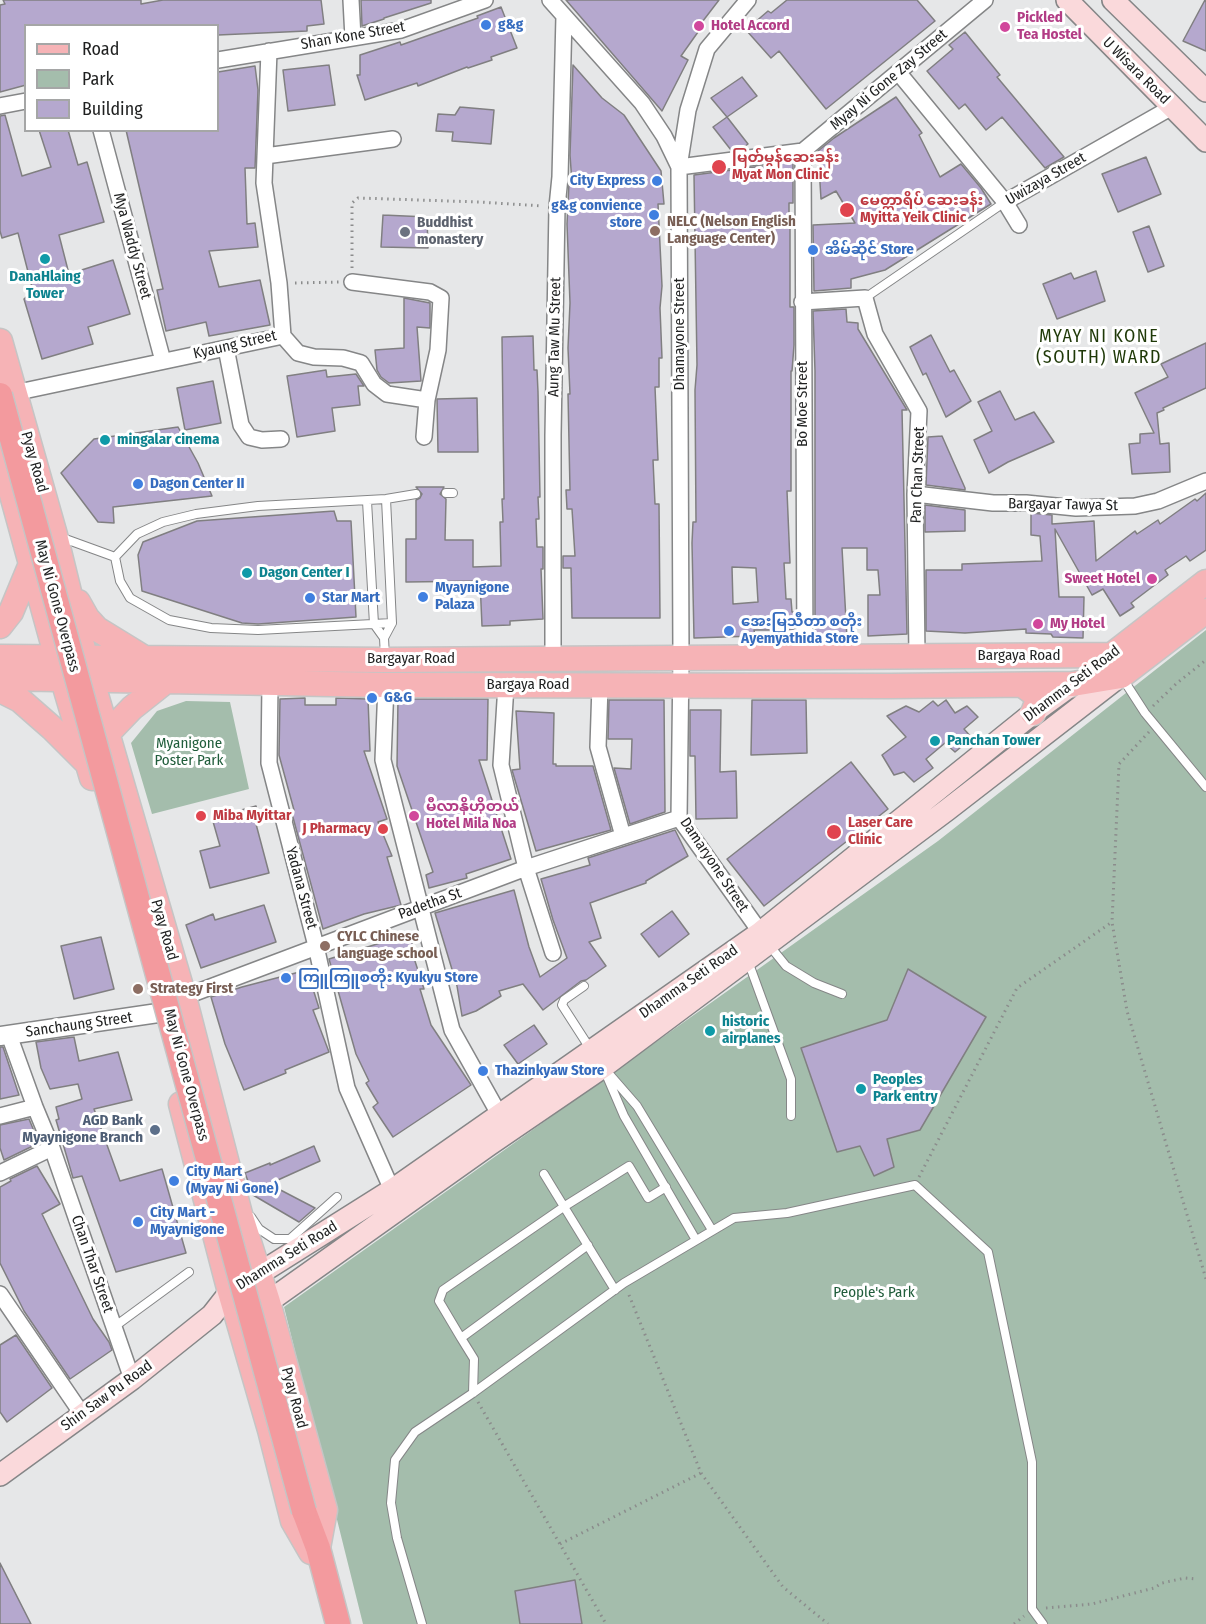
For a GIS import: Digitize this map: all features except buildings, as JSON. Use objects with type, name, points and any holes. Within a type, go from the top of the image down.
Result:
[{"type":"highway","name":"May Ni Gone Overpass","points":[[7,394],[314,1550]]},
{"type":"highway","name":"Pyay Road","points":[[314,1550],[327,1624]]},
{"type":"highway","name":"Pyay Road","points":[[314,1550],[338,1624]]},
{"type":"main road","name":"U Wisara Road","points":[[1067,0],[1206,141]]},
{"type":"main road","points":[[1113,0],[1206,90]]},
{"type":"main road","name":"Pyay Road","points":[[0,341],[7,394],[55,535],[85,657],[109,732],[159,917],[184,997],[240,1214],[268,1302],[325,1510],[314,1550]]},
{"type":"main road","name":"Pyay Road","points":[[0,451],[158,1013],[293,1521],[314,1550]]},
{"type":"main road","points":[[0,626],[11,612],[31,564]]},
{"type":"main road","name":"Dhamma Seti Road","points":[[233,1302],[268,1302],[489,1145],[597,1059],[765,938],[1116,665],[1206,582]]},
{"type":"main road","points":[[68,584],[87,618],[97,629],[141,656]]},
{"type":"main road","name":"Dhamma Seti Road","points":[[1116,665],[1206,611]]},
{"type":"main road","points":[[384,649],[386,685]]},
{"type":"main road","name":"Bargayar Road","points":[[0,678],[60,669],[85,657],[384,649],[553,658],[681,658]]},
{"type":"main road","name":"Bargaya Road","points":[[681,658],[962,656],[1116,665]]},
{"type":"main road","name":"Bargaya Road","points":[[962,656],[971,674],[964,686]]},
{"type":"main road","name":"Bargayar Road","points":[[0,657],[60,669],[93,680]]},
{"type":"main road","name":"Bargaya Road","points":[[93,680],[386,685],[1024,686],[1073,684],[1116,665]]},
{"type":"main road","points":[[109,732],[132,708],[166,681]]},
{"type":"main road","name":"Dhamma Seti Road","points":[[212,1315],[233,1302],[259,1275],[392,1190],[499,1114],[597,1059],[748,959],[765,938],[1033,713],[1073,684]]},
{"type":"main road","points":[[1024,686],[1039,697],[1033,713]]},
{"type":"main road","points":[[0,690],[20,700],[89,765]]},
{"type":"main road","name":"Shin Saw Pu Road","points":[[0,1475],[132,1379],[212,1315]]},
{"type":"street","points":[[351,0],[353,38]]},
{"type":"street","name":"Shan Kone Street","points":[[219,60],[402,30],[485,0]]},
{"type":"street","points":[[550,0],[642,103],[664,136],[679,167],[803,151]]},
{"type":"street","name":"Dhamayone Street","points":[[681,686],[679,167],[688,110],[707,49],[748,0]]},
{"type":"street","name":"Myay Ni Gone Zay Street","points":[[803,151],[985,0]]},
{"type":"street","name":"Aung Taw Mu Street","points":[[553,658],[553,435],[557,207],[560,177],[564,16]]},
{"type":"street","name":"Kyaung Street","points":[[7,394],[283,336],[279,283],[264,183],[269,51]]},
{"type":"street","points":[[898,72],[1005,202],[1019,225]]},
{"type":"street","points":[[0,106],[24,101]]},
{"type":"street","name":"Uwizaya Street","points":[[1005,202],[1172,107]]},
{"type":"street","name":"Mya Waddy Street","points":[[102,132],[163,361]]},
{"type":"street","points":[[265,156],[393,140]]},
{"type":"street","name":"Bo Moe Street","points":[[803,151],[805,657]]},
{"type":"street","points":[[352,282],[430,291],[441,298],[438,350],[427,400],[424,437]]},
{"type":"street","points":[[802,302],[866,298]]},
{"type":"street","name":"Pan Chan Street","points":[[866,298],[875,334],[919,411],[915,494],[917,657]]},
{"type":"street","points":[[283,336],[298,353],[314,357],[343,358],[361,363],[374,384],[387,394],[427,400]]},
{"type":"street","points":[[226,348],[241,425],[249,437],[262,440],[281,439]]},
{"type":"street","name":"Bargayar Tawya St","points":[[915,494],[993,503],[1026,503],[1076,508],[1135,506],[1158,501],[1206,481]]},
{"type":"street","name":"Yadana Street","points":[[270,684],[268,763],[316,946],[347,1088],[392,1190]]},
{"type":"street","points":[[386,685],[383,760],[420,909],[452,1030],[499,1114]]},
{"type":"street","points":[[506,685],[501,765],[526,868],[553,953]]},
{"type":"street","points":[[600,685],[598,747],[623,836]]},
{"type":"street","name":"Damaryone Street","points":[[681,686],[679,818],[765,938]]},
{"type":"street","name":"Padetha St","points":[[184,997],[526,868],[679,818]]},
{"type":"street","name":"Sanchaung Street","points":[[5,1036],[158,1013]]},
{"type":"street","name":"Chan Thar Street","points":[[5,1036],[52,1148],[132,1379]]},
{"type":"street","points":[[0,1116],[35,1107]]},
{"type":"street","points":[[0,1173],[52,1148]]},
{"type":"street","points":[[0,1294],[82,1414]]},
{"type":"lane","name":"Uwizaya Street","points":[[866,298],[1005,202]]},
{"type":"lane","points":[[115,557],[137,534],[164,522],[185,517],[258,506],[368,501],[416,494]]},
{"type":"lane","points":[[384,649],[392,623],[386,499]]},
{"type":"lane","points":[[368,501],[374,624],[384,649]]},
{"type":"lane","points":[[55,535],[115,557]]},
{"type":"lane","points":[[115,557],[120,581],[130,598],[169,620],[211,628],[258,630],[392,623]]},
{"type":"lane","points":[[1116,665],[1145,713],[1206,787]]},
{"type":"lane","points":[[765,938],[786,966],[814,983],[842,994]]},
{"type":"lane","points":[[748,959],[791,1079],[791,1116]]},
{"type":"lane","points":[[584,986],[564,1000],[561,1005],[597,1059],[637,1106],[712,1230]]},
{"type":"lane","points":[[597,1059],[624,1116],[696,1240]]},
{"type":"lane","points":[[473,1393],[474,1359],[439,1300],[443,1290],[565,1206],[629,1166],[648,1198],[666,1187]]},
{"type":"lane","points":[[544,1174],[615,1290]]},
{"type":"lane","points":[[422,1624],[397,1538],[391,1503],[395,1460],[415,1432],[473,1393],[624,1283],[734,1218],[787,1214],[915,1185],[988,1252],[1032,1462],[1032,1609],[1043,1624]]},
{"type":"lane","points":[[240,1214],[248,1213],[259,1229],[274,1239],[290,1239],[337,1197]]},
{"type":"lane","points":[[461,1338],[588,1245]]},
{"type":"lane","points":[[114,1327],[189,1272]]},
{"type":"path","points":[[279,283],[352,282],[352,203],[358,198],[557,207]]},
{"type":"path","points":[[1145,713],[1206,660]]},
{"type":"path","points":[[1155,725],[1119,764],[1112,922],[1127,1011],[1206,1279]]},
{"type":"path","points":[[915,1185],[1017,988],[1112,922]]},
{"type":"path","points":[[624,1283],[701,1473],[783,1587],[828,1624]]},
{"type":"path","points":[[473,1393],[606,1624]]},
{"type":"path","points":[[560,1544],[701,1473]]},
{"type":"path","points":[[1014,1624],[1032,1609],[1092,1604],[1154,1588],[1162,1583],[1185,1578],[1196,1579]]},
{"type":"green space","name":"People's Park","points":[[1206,630],[1206,1624],[363,1624],[284,1307],[938,841]]},
{"type":"green space","name":"Myanigone Poster Park","points":[[186,701],[230,702],[249,789],[152,814],[131,743],[157,711]]},
{"type":"place","name":"g&g","points":[[486,25]]},
{"type":"place","name":"Hotel Accord","points":[[699,26]]},
{"type":"place","name":"Pickled Tea Hostel","points":[[1005,27]]},
{"type":"place","name":"မြတ်မွန်ဆေးခန်း Myat Mon Clinic","points":[[719,167]]},
{"type":"place","name":"City Express","points":[[657,181]]},
{"type":"place","name":"မေတ္တာရိပ် ဆေးခန်း Myitta Yeik Clinic","points":[[847,210]]},
{"type":"place","name":"g&g convience store","points":[[654,215]]},
{"type":"place","name":"NELC (Nelson English Language Center)","points":[[655,231]]},
{"type":"place","name":"Buddhist monastery","points":[[405,232]]},
{"type":"place","name":"အိမ်ဆိုင် Store","points":[[813,250]]},
{"type":"place","name":"DanaHlaing Tower","points":[[45,259]]},
{"type":"place","name":"mingalar cinema","points":[[105,440]]},
{"type":"place","name":"Dagon Center II","points":[[138,484]]},
{"type":"place","name":"Dagon Center I","points":[[247,573]]},
{"type":"place","name":"Sweet Hotel","points":[[1152,579]]},
{"type":"place","name":"Myaynigone Palaza","points":[[423,597]]},
{"type":"place","name":"Star Mart","points":[[310,598]]},
{"type":"place","name":"My Hotel","points":[[1038,624]]},
{"type":"place","name":"အေးမြသီတာ စတိုး Ayemyathida Store","points":[[729,631]]},
{"type":"place","name":"G&G","points":[[372,698]]},
{"type":"place","name":"Panchan Tower","points":[[935,741]]},
{"type":"place","name":"Miba Myittar","points":[[201,816]]},
{"type":"place","name":"မီလာနိုဟိုတယ် Hotel Mila Noa","points":[[414,816]]},
{"type":"place","name":"J Pharmacy","points":[[383,829]]},
{"type":"place","name":"Laser Care Clinic","points":[[834,832]]},
{"type":"place","name":"CYLC Chinese language school","points":[[325,946]]},
{"type":"place","name":"ကြူကြူစတိုး Kyukyu Store","points":[[286,978]]},
{"type":"place","name":"Strategy First","points":[[138,989]]},
{"type":"place","name":"historic airplanes","points":[[710,1031]]},
{"type":"place","name":"Thazinkyaw Store","points":[[483,1071]]},
{"type":"place","name":"Peoples Park entry","points":[[861,1089]]},
{"type":"place","name":"AGD Bank Myaynigone Branch","points":[[155,1130]]},
{"type":"place","name":"City Mart (Myay Ni Gone)","points":[[174,1181]]},
{"type":"place","name":"City Mart - Myaynigone","points":[[138,1222]]},
{"type":"district","name":"MYAY NI KONE (SOUTH) WARD","points":[[1099,347]]}]
